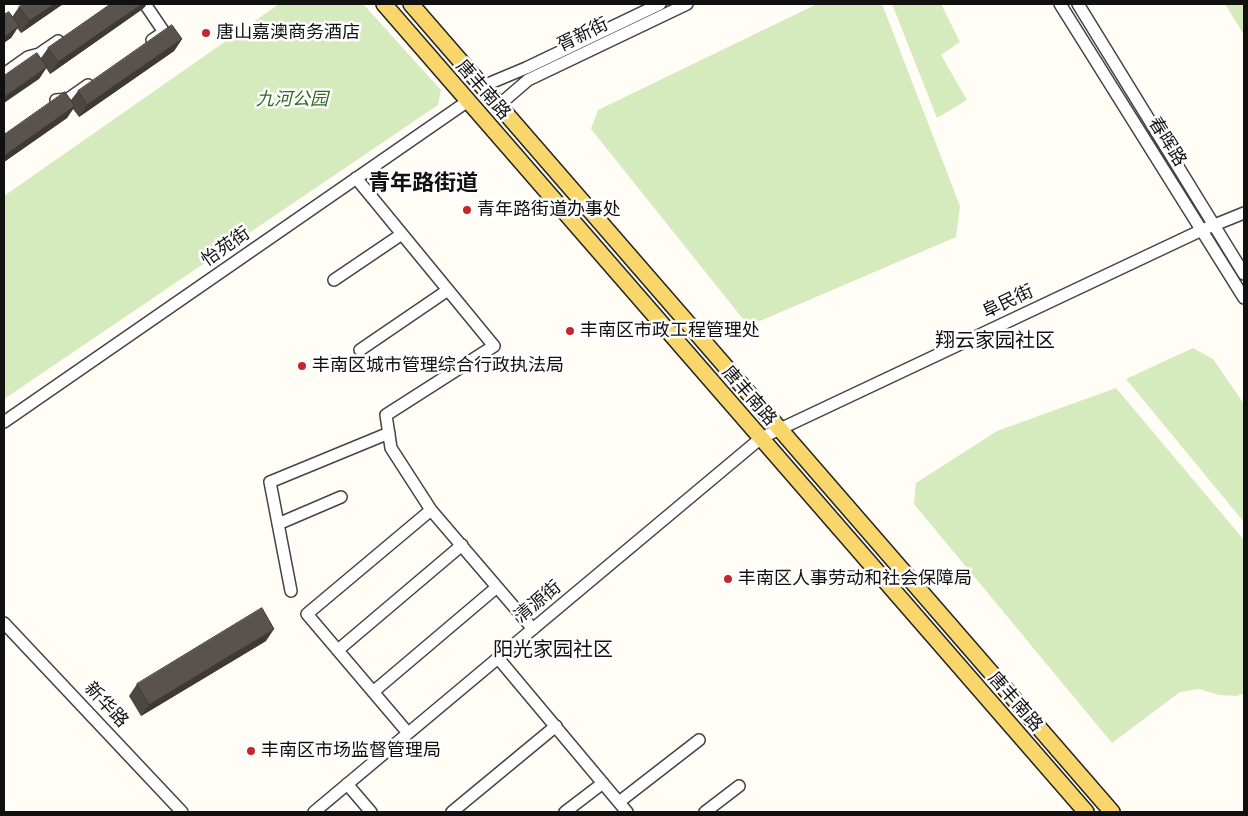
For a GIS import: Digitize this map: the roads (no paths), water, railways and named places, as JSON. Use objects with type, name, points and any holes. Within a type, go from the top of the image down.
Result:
[{"type":"main road","name":"唐丰南路","points":[[384,4],[1086,812]]},
{"type":"main road","name":"唐丰南路","points":[[411,4],[1112,812]]},
{"type":"street","points":[[140,48],[164,32],[144,4]]},
{"type":"street","name":"胥新街","points":[[483,86],[526,68],[660,4]]},
{"type":"street","name":"胥新街","points":[[499,105],[528,80],[687,4]]},
{"type":"street","name":"春晖路","points":[[1060,4],[1244,298]]},
{"type":"street","name":"春晖路","points":[[1078,4],[1244,274]]},
{"type":"street","points":[[4,74],[28,57],[39,54],[72,32]]},
{"type":"street","points":[[48,105],[56,100],[68,99],[100,76]]},
{"type":"street","name":"怡苑街","points":[[4,422],[468,101]]},
{"type":"street","points":[[356,178],[494,346],[386,415],[391,448],[431,510],[533,629]]},
{"type":"street","name":"阜民街","points":[[761,438],[1202,230],[1244,213]]},
{"type":"street","points":[[334,280],[402,234]]},
{"type":"street","points":[[360,350],[448,290]]},
{"type":"street","points":[[291,591],[270,482],[389,433]]},
{"type":"street","name":"清源街","points":[[314,812],[761,438]]},
{"type":"street","points":[[278,524],[341,497]]},
{"type":"street","points":[[408,733],[307,614],[431,510]]},
{"type":"street","points":[[338,650],[462,545]]},
{"type":"street","points":[[373,692],[497,587]]},
{"type":"street","name":"新华路","points":[[4,623],[182,812]]},
{"type":"street","points":[[498,658],[627,812]]},
{"type":"street","points":[[452,812],[556,726]]},
{"type":"street","points":[[619,802],[699,740]]},
{"type":"street","points":[[565,812],[603,783]]},
{"type":"street","points":[[347,784],[371,812]]},
{"type":"street","points":[[705,812],[739,786]]},
{"type":"place","name":"唐山嘉澳商务酒店","points":[[206,33]]},
{"type":"place","name":"青年路街道办事处","points":[[467,210]]},
{"type":"place","name":"丰南区市政工程管理处","points":[[570,331]]},
{"type":"place","name":"丰南区城市管理综合行政执法局","points":[[302,366]]},
{"type":"place","name":"丰南区人事劳动和社会保障局","points":[[728,579]]},
{"type":"place","name":"丰南区市场监督管理局","points":[[251,751]]},
{"type":"district","name":"青年路街道","points":[[423,184]]},
{"type":"district","name":"翔云家园社区","points":[[995,341]]},
{"type":"district","name":"阳光家园社区","points":[[553,650]]},
{"type":"park label","name":"九河公园","points":[[292,100]]}]
